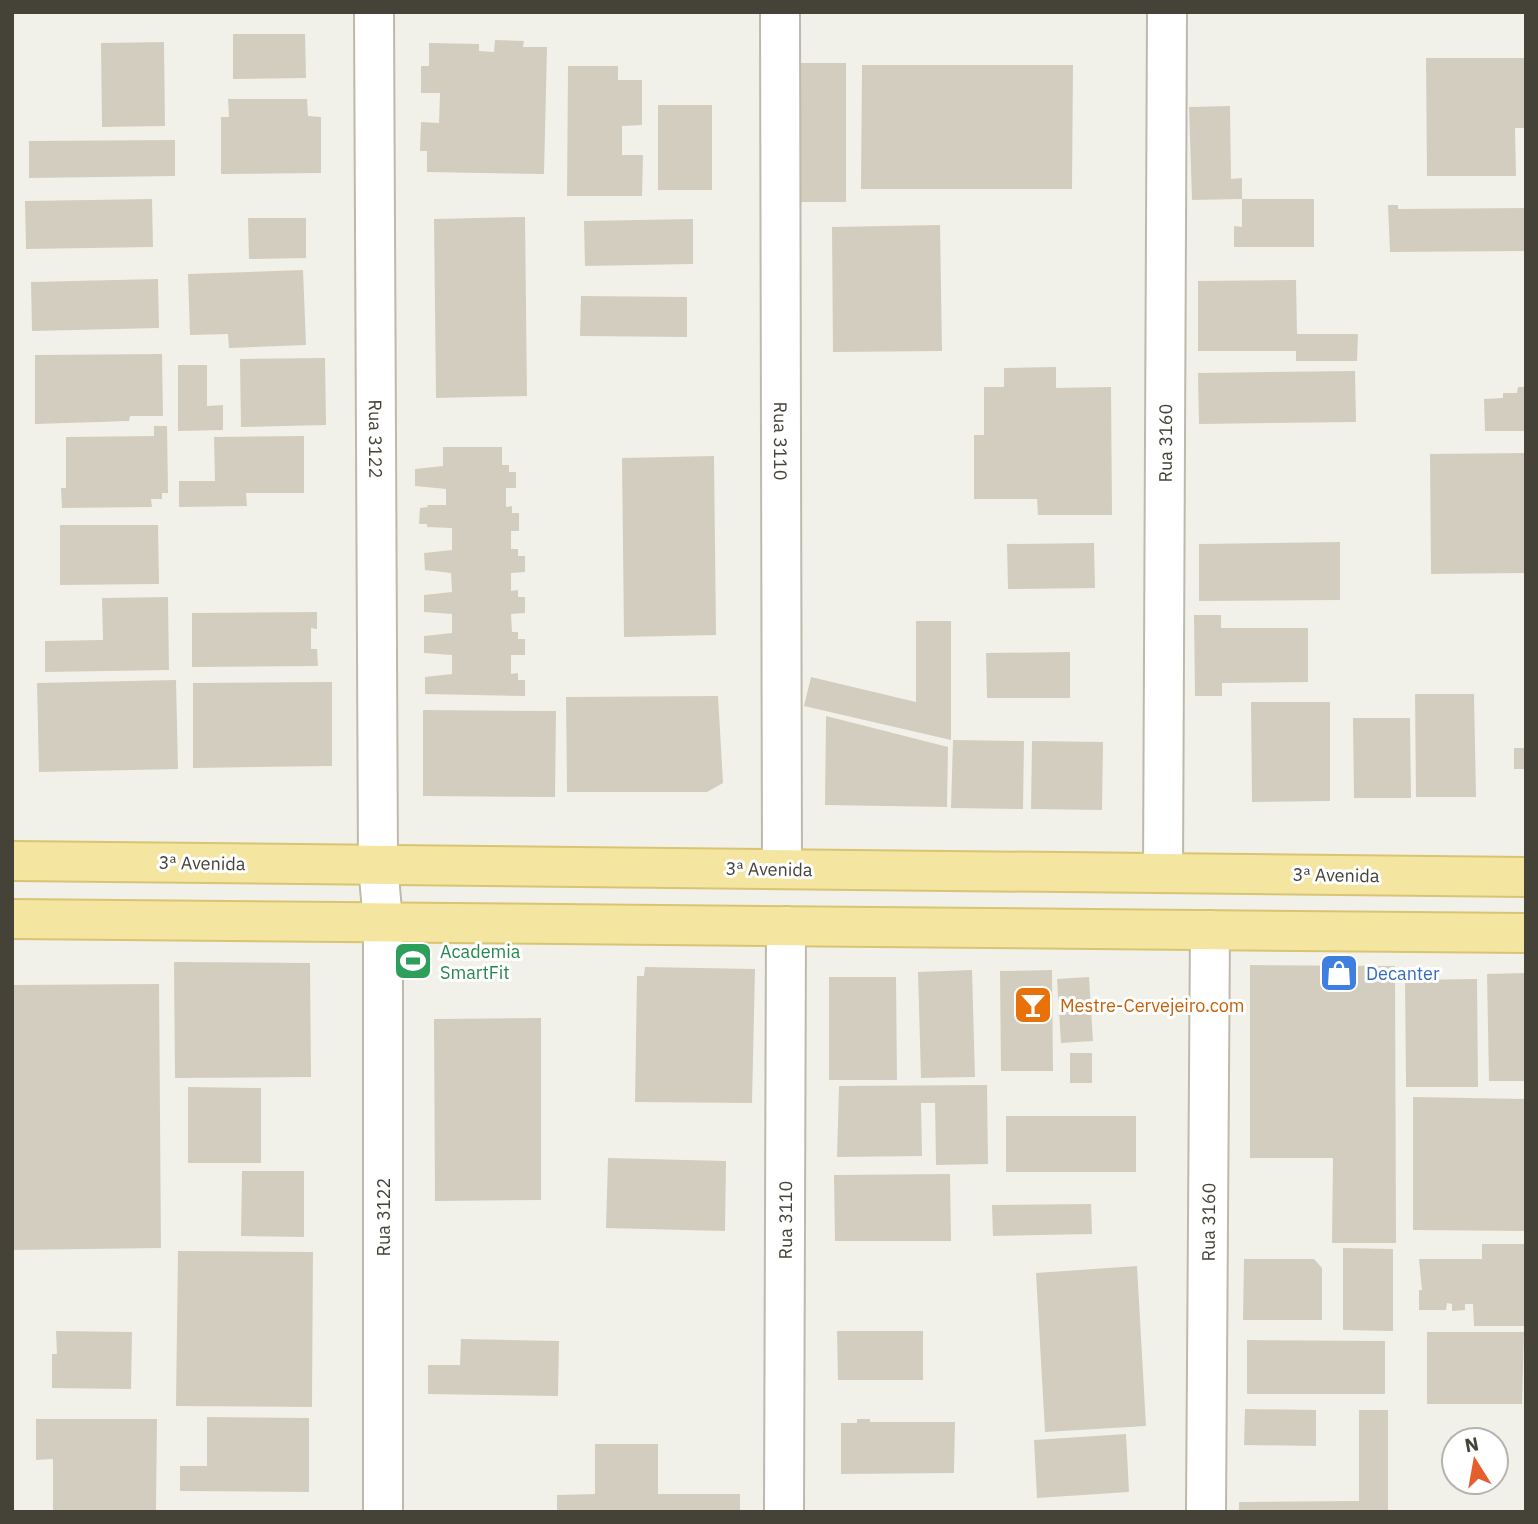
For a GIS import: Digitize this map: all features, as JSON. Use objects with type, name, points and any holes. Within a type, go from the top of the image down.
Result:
[{"type":"main road","name":"3ª Avenida","points":[[12,861],[1526,877]]},
{"type":"main road","points":[[12,919],[1526,933]]},
{"type":"street","name":"Rua 3122","points":[[374,12],[378,865],[383,922],[383,1512]]},
{"type":"street","name":"Rua 3110","points":[[780,12],[782,869]]},
{"type":"street","name":"Rua 3160","points":[[1163,873],[1167,12]]},
{"type":"street","name":"Rua 3110","points":[[784,1512],[786,926]]},
{"type":"street","name":"Rua 3160","points":[[1206,1512],[1210,930]]},
{"type":"building","points":[[233,34],[305,34],[306,78],[233,79]]},
{"type":"building","points":[[495,40],[524,41],[523,47],[547,47],[544,174],[427,172],[427,151],[420,151],[421,122],[439,123],[440,93],[421,93],[421,66],[429,66],[429,43],[479,44],[479,51],[494,52]]},
{"type":"building","points":[[164,42],[165,126],[102,127],[101,43]]},
{"type":"building","points":[[1426,58],[1526,58],[1526,128],[1515,128],[1516,176],[1427,176]]},
{"type":"building","points":[[796,63],[846,63],[846,202],[795,202]]},
{"type":"building","points":[[862,65],[1073,65],[1072,189],[861,189]]},
{"type":"building","points":[[568,66],[618,66],[618,80],[642,80],[642,125],[622,126],[622,155],[643,155],[642,196],[567,196]]},
{"type":"building","points":[[228,99],[307,99],[308,116],[321,117],[321,173],[221,174],[221,117],[229,117]]},
{"type":"building","points":[[658,105],[712,105],[712,190],[658,190]]},
{"type":"building","points":[[1230,106],[1231,179],[1242,178],[1242,199],[1192,200],[1189,107]]},
{"type":"building","points":[[175,140],[175,176],[29,178],[29,141]]},
{"type":"building","points":[[152,199],[153,247],[26,249],[25,201]]},
{"type":"building","points":[[1242,199],[1314,199],[1314,247],[1234,247],[1234,226],[1242,227]]},
{"type":"building","points":[[1388,205],[1398,205],[1398,209],[1526,208],[1526,251],[1390,252]]},
{"type":"building","points":[[525,217],[527,396],[436,398],[434,219]]},
{"type":"building","points":[[248,218],[306,218],[306,258],[249,259]]},
{"type":"building","points":[[693,219],[693,264],[585,266],[584,221]]},
{"type":"building","points":[[940,225],[942,351],[833,352],[832,227]]},
{"type":"building","points":[[303,270],[306,345],[229,348],[228,334],[190,335],[188,274]]},
{"type":"building","points":[[158,279],[159,328],[32,331],[31,282]]},
{"type":"building","points":[[1296,280],[1297,334],[1358,334],[1357,361],[1296,361],[1296,351],[1198,351],[1198,281]]},
{"type":"building","points":[[581,296],[687,297],[687,337],[580,336]]},
{"type":"building","points":[[162,354],[163,416],[130,416],[129,421],[35,424],[35,355]]},
{"type":"building","points":[[325,358],[326,425],[241,427],[240,359]]},
{"type":"building","points":[[178,365],[207,365],[207,406],[223,405],[223,430],[178,431]]},
{"type":"building","points":[[1056,367],[1056,388],[1111,387],[1112,515],[1038,515],[1037,499],[974,499],[974,435],[984,435],[984,387],[1004,387],[1004,368]]},
{"type":"building","points":[[1355,371],[1356,422],[1199,424],[1198,373]]},
{"type":"building","points":[[1518,387],[1526,387],[1526,431],[1485,431],[1484,399],[1503,398],[1503,393],[1517,393]]},
{"type":"building","points":[[154,426],[167,426],[168,493],[162,493],[162,499],[151,499],[152,507],[62,508],[61,488],[66,488],[66,437],[154,436]]},
{"type":"building","points":[[304,436],[304,493],[246,493],[247,506],[179,507],[179,481],[215,481],[214,437]]},
{"type":"building","points":[[443,447],[502,447],[502,465],[509,465],[509,472],[516,472],[516,488],[506,488],[506,507],[512,506],[512,513],[519,513],[519,531],[511,531],[511,549],[518,549],[518,556],[525,556],[525,572],[511,573],[511,591],[518,590],[518,597],[525,597],[525,613],[511,614],[512,632],[518,632],[518,639],[525,639],[525,655],[511,655],[511,674],[518,673],[518,680],[525,680],[525,696],[425,694],[425,677],[452,674],[452,655],[424,653],[424,636],[452,633],[452,614],[424,612],[424,595],[452,592],[451,573],[425,570],[424,553],[452,550],[452,528],[419,524],[420,508],[428,507],[427,505],[446,505],[446,489],[415,486],[415,469],[443,466]]},
{"type":"building","points":[[1526,453],[1526,573],[1431,574],[1430,454]]},
{"type":"building","points":[[714,456],[716,635],[624,637],[622,458]]},
{"type":"building","points":[[60,525],[158,525],[159,584],[60,585]]},
{"type":"building","points":[[1340,542],[1340,600],[1199,601],[1199,544]]},
{"type":"building","points":[[1094,543],[1095,588],[1008,589],[1007,544]]},
{"type":"building","points":[[168,597],[169,670],[45,672],[45,641],[103,640],[102,598]]},
{"type":"building","points":[[317,612],[317,629],[311,628],[311,649],[317,649],[318,666],[192,667],[192,613]]},
{"type":"building","points":[[1194,615],[1221,615],[1221,628],[1308,628],[1308,682],[1222,683],[1222,696],[1195,696]]},
{"type":"building","points":[[916,621],[951,621],[951,740],[804,706],[811,677],[916,702]]},
{"type":"building","points":[[1070,652],[1070,698],[987,698],[986,653]]},
{"type":"building","points":[[176,680],[178,769],[39,772],[37,683]]},
{"type":"building","points":[[332,682],[332,766],[193,768],[193,683]]},
{"type":"building","points":[[1415,694],[1474,694],[1476,797],[1416,797]]},
{"type":"building","points":[[718,696],[723,783],[707,792],[567,792],[566,697]]},
{"type":"building","points":[[1251,702],[1330,702],[1330,801],[1252,802]]},
{"type":"building","points":[[423,710],[556,711],[555,797],[423,796]]},
{"type":"building","points":[[826,716],[948,747],[947,807],[825,805]]},
{"type":"building","points":[[1353,718],[1410,718],[1411,798],[1354,798]]},
{"type":"building","points":[[953,740],[1024,741],[1023,809],[951,808]]},
{"type":"building","points":[[1032,741],[1103,742],[1102,810],[1031,809]]},
{"type":"building","points":[[1514,748],[1526,748],[1526,769],[1514,769]]},
{"type":"building","points":[[174,962],[310,963],[311,1077],[175,1078]]},
{"type":"building","points":[[1250,965],[1395,966],[1396,1243],[1332,1243],[1333,1158],[1250,1158]]},
{"type":"building","points":[[645,967],[755,969],[752,1103],[635,1102],[637,976],[644,976]]},
{"type":"building","points":[[972,970],[975,1077],[921,1078],[918,972]]},
{"type":"building","points":[[1052,970],[1053,1071],[1001,1071],[1000,971]]},
{"type":"building","points":[[1526,973],[1526,1081],[1489,1081],[1487,974]]},
{"type":"building","points":[[829,977],[896,977],[897,1080],[829,1080]]},
{"type":"building","points":[[1089,977],[1093,1041],[1061,1043],[1057,979]]},
{"type":"building","points":[[1477,979],[1478,1087],[1406,1087],[1405,980]]},
{"type":"building","points":[[159,984],[161,1248],[12,1250],[12,985]]},
{"type":"building","points":[[541,1018],[541,1200],[435,1201],[434,1019]]},
{"type":"building","points":[[1070,1053],[1092,1053],[1092,1083],[1070,1083]]},
{"type":"building","points":[[987,1085],[988,1164],[936,1165],[935,1103],[921,1103],[922,1156],[837,1157],[839,1086]]},
{"type":"building","points":[[188,1087],[261,1088],[261,1163],[188,1163]]},
{"type":"building","points":[[1413,1097],[1526,1099],[1526,1231],[1413,1230]]},
{"type":"building","points":[[1006,1116],[1136,1116],[1136,1172],[1006,1172]]},
{"type":"building","points":[[608,1158],[726,1161],[725,1231],[606,1228]]},
{"type":"building","points":[[242,1171],[304,1171],[304,1237],[241,1236]]},
{"type":"building","points":[[950,1174],[951,1241],[835,1241],[834,1175]]},
{"type":"building","points":[[1091,1204],[1092,1234],[993,1236],[992,1205]]},
{"type":"building","points":[[1482,1244],[1526,1244],[1526,1326],[1474,1326],[1473,1304],[1465,1304],[1465,1310],[1452,1311],[1452,1304],[1447,1303],[1446,1310],[1419,1310],[1419,1290],[1422,1290],[1419,1259],[1482,1259]]},
{"type":"building","points":[[1343,1248],[1393,1249],[1393,1331],[1343,1330]]},
{"type":"building","points":[[178,1251],[313,1252],[312,1407],[176,1406]]},
{"type":"building","points":[[1244,1259],[1314,1259],[1322,1268],[1322,1320],[1243,1320]]},
{"type":"building","points":[[1137,1266],[1146,1426],[1045,1432],[1036,1273]]},
{"type":"building","points":[[56,1331],[132,1332],[131,1389],[52,1388],[52,1354],[57,1354]]},
{"type":"building","points":[[837,1331],[923,1331],[923,1380],[838,1380]]},
{"type":"building","points":[[1427,1332],[1524,1332],[1522,1404],[1427,1404]]},
{"type":"building","points":[[461,1339],[559,1341],[558,1396],[428,1394],[428,1365],[460,1365]]},
{"type":"building","points":[[1247,1340],[1385,1341],[1385,1394],[1247,1394]]},
{"type":"building","points":[[1245,1409],[1316,1410],[1316,1446],[1244,1445]]},
{"type":"building","points":[[1359,1410],[1388,1410],[1388,1512],[1239,1512],[1239,1502],[1359,1501]]},
{"type":"building","points":[[207,1417],[309,1418],[309,1492],[180,1491],[180,1466],[207,1466]]},
{"type":"building","points":[[36,1419],[157,1419],[156,1512],[53,1512],[53,1459],[36,1460]]},
{"type":"building","points":[[857,1419],[870,1419],[870,1422],[955,1422],[954,1473],[841,1474],[841,1423],[857,1423]]},
{"type":"building","points":[[1126,1434],[1129,1492],[1037,1498],[1034,1440]]},
{"type":"building","points":[[595,1444],[658,1444],[658,1494],[740,1494],[740,1512],[557,1512],[557,1495],[595,1494]]},
{"type":"place","name":"Academia SmartFit","points":[[413,961]]},
{"type":"place","name":"Decanter","points":[[1339,973]]},
{"type":"place","name":"Mestre-Cervejeiro.com","points":[[1033,1005]]}]
